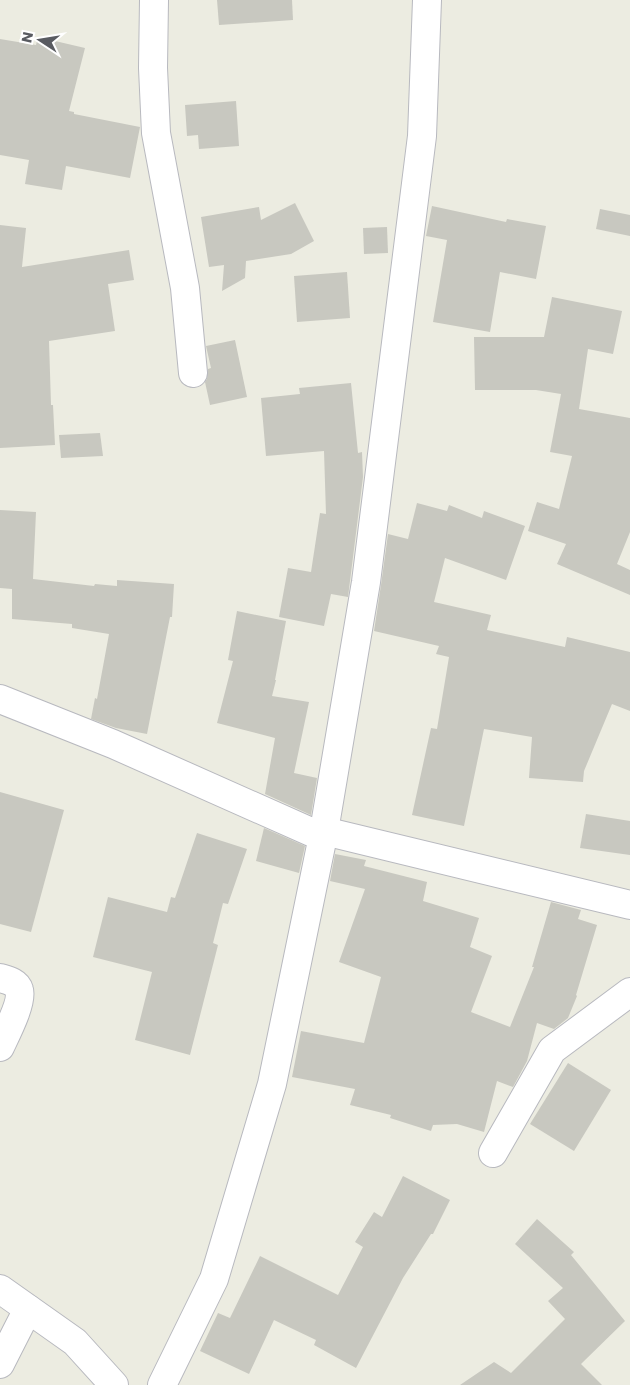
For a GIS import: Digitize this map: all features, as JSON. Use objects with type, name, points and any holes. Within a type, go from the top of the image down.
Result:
[{"type":"street","points":[[154,0],[153,68],[156,133],[186,288],[193,373]]},
{"type":"street","points":[[162,1385],[214,1279],[272,1084],[324,832],[366,582],[422,136],[427,0]]},
{"type":"street","points":[[0,699],[113,744],[312,832],[324,832],[630,904]]},
{"type":"street","points":[[0,978],[13,982],[20,990],[20,1002],[0,1047]]},
{"type":"street","points":[[493,1154],[552,1050],[630,992]]},
{"type":"street","points":[[0,1289],[75,1342],[114,1385]]},
{"type":"street","points":[[0,1364],[28,1309]]},
{"type":"building","points":[[217,0],[292,0],[293,20],[219,25]]},
{"type":"building","points":[[38,37],[85,48],[69,111],[74,112],[74,114],[140,127],[130,178],[66,166],[62,190],[25,184],[29,160],[0,155],[0,39],[36,45]]},
{"type":"building","points":[[236,101],[239,146],[199,149],[198,135],[187,136],[185,105]]},
{"type":"building","points":[[295,203],[314,241],[291,254],[246,261],[245,278],[222,291],[224,265],[209,267],[201,217],[259,207],[261,220]]},
{"type":"building","points":[[432,206],[506,222],[507,219],[546,226],[536,279],[500,272],[490,332],[433,322],[447,240],[426,236]]},
{"type":"building","points":[[600,209],[630,215],[630,236],[596,229]]},
{"type":"building","points":[[0,225],[26,228],[22,267],[129,250],[134,280],[108,284],[115,331],[49,341],[51,405],[53,405],[55,445],[0,448]]},
{"type":"building","points":[[387,227],[388,253],[364,254],[363,228]]},
{"type":"building","points":[[347,272],[350,318],[297,322],[294,276]]},
{"type":"building","points":[[552,297],[622,311],[613,354],[588,349],[579,409],[630,418],[630,532],[617,564],[630,570],[630,595],[557,564],[566,544],[528,531],[537,502],[559,509],[572,456],[550,452],[561,394],[536,390],[475,390],[474,337],[544,337]]},
{"type":"building","points":[[235,340],[247,397],[210,405],[205,382],[208,369],[211,368],[206,346]]},
{"type":"building","points":[[351,383],[358,453],[362,452],[363,477],[348,597],[331,594],[324,626],[279,617],[288,568],[311,572],[320,513],[326,514],[324,451],[266,456],[261,398],[300,394],[299,388]]},
{"type":"building","points":[[100,433],[103,456],[61,458],[59,435]]},
{"type":"building","points":[[417,503],[447,511],[449,505],[482,518],[484,511],[525,526],[506,580],[445,558],[434,602],[491,615],[487,630],[565,647],[567,637],[630,652],[630,711],[612,704],[584,771],[583,782],[529,778],[532,737],[484,729],[464,826],[412,815],[431,728],[437,729],[449,657],[436,654],[439,646],[374,631],[388,534],[408,539]]},
{"type":"building","points":[[0,510],[36,512],[33,579],[94,586],[95,584],[117,586],[117,580],[174,584],[172,617],[170,617],[147,734],[116,728],[91,719],[95,698],[97,699],[109,634],[72,628],[72,624],[12,619],[12,589],[0,588]]},
{"type":"building","points":[[237,611],[286,621],[272,696],[309,702],[294,773],[317,778],[311,815],[265,794],[275,738],[217,723],[233,661],[228,660]]},
{"type":"building","points":[[0,792],[64,810],[31,932],[0,924]]},
{"type":"building","points":[[586,814],[630,821],[630,855],[580,848]]},
{"type":"building","points":[[264,828],[305,846],[299,873],[256,861]]},
{"type":"building","points":[[197,833],[247,849],[228,904],[223,903],[213,943],[218,945],[190,1055],[135,1040],[152,972],[93,957],[108,897],[167,912],[171,897],[175,898]]},
{"type":"building","points":[[335,854],[366,860],[364,866],[427,882],[423,901],[479,918],[470,947],[492,956],[471,1012],[510,1027],[534,967],[532,967],[551,902],[581,910],[578,919],[597,925],[577,996],[568,1018],[554,1029],[537,1023],[527,1061],[513,1087],[497,1081],[484,1132],[457,1124],[433,1125],[431,1131],[390,1118],[391,1115],[350,1105],[355,1089],[292,1077],[301,1031],[364,1043],[381,977],[339,962],[365,889],[330,881]]},
{"type":"building","points":[[568,1063],[611,1090],[574,1151],[530,1124]]},
{"type":"building","points":[[403,1176],[450,1200],[433,1234],[431,1234],[403,1278],[356,1368],[314,1345],[316,1340],[274,1320],[249,1374],[200,1351],[218,1313],[230,1318],[260,1256],[338,1295],[363,1247],[355,1242],[374,1212],[382,1217]]},
{"type":"building","points":[[537,1219],[574,1252],[571,1255],[625,1321],[581,1364],[602,1385],[460,1385],[494,1362],[511,1373],[565,1319],[548,1301],[563,1288],[515,1244]]}]
